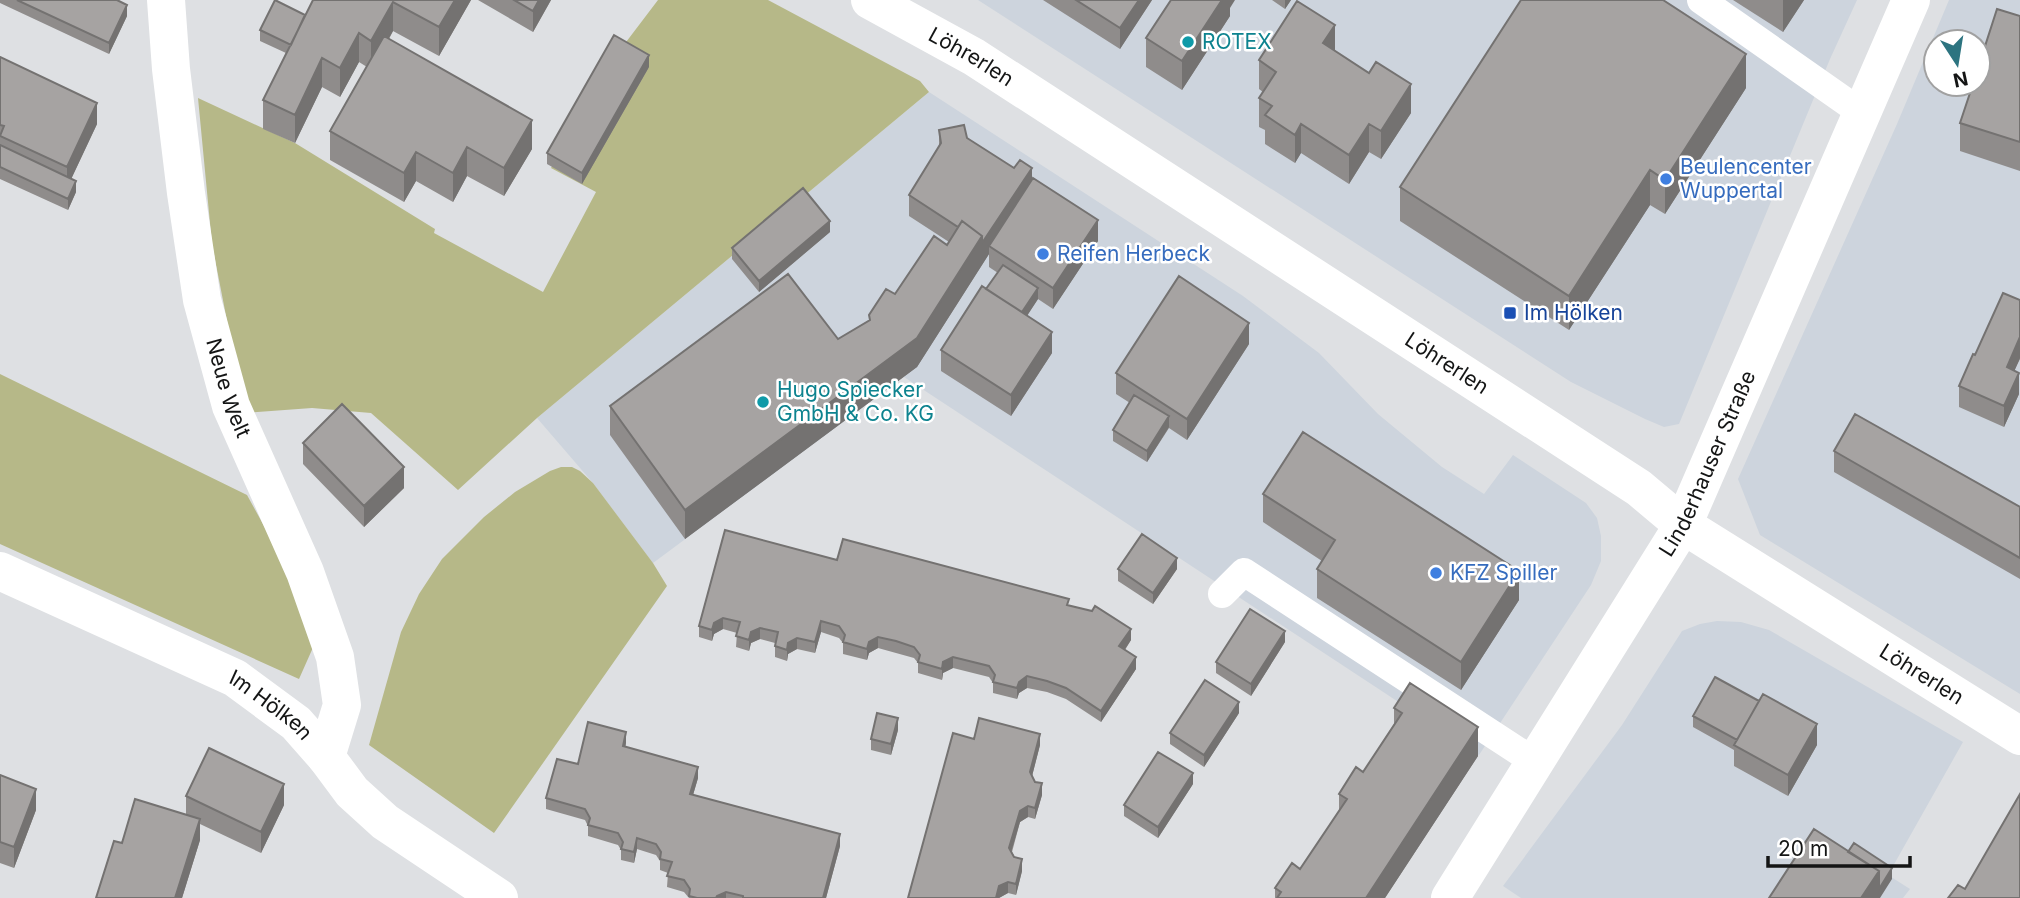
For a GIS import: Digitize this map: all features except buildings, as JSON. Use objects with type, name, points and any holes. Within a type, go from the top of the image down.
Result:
[{"type":"street","name":"Neue Welt","points":[[166,0],[171,69],[202,300],[231,406],[305,572],[335,657],[342,705],[326,757]]},
{"type":"street","name":"Löhrerlen","points":[[870,0],[998,72],[1639,488],[1683,525],[2020,736]]},
{"type":"street","name":"Linderhauser Straße","points":[[1450,898],[1683,525],[1911,0]]},
{"type":"street","name":"Im Hölken","points":[[0,571],[235,678],[296,723],[352,792],[385,822],[499,898]]},
{"type":"lane","points":[[1702,0],[1861,113]]},
{"type":"lane","points":[[1222,594],[1244,572],[1535,762]]},
{"type":"shaded area","points":[[978,0],[1857,0],[1679,424],[1664,427],[1571,382]]},
{"type":"shaded area","points":[[1949,0],[2020,0],[2020,694],[1760,535],[1738,479],[1922,64],[1922,98],[1992,98],[1992,28],[1937,28]]},
{"type":"shaded area","points":[[929,92],[1243,296],[1319,353],[1378,414],[1442,467],[1484,494],[1513,455],[1586,503],[1597,518],[1601,536],[1601,561],[1591,585],[1479,755],[904,377],[653,563],[593,483],[537,418]]},
{"type":"shaded area","points":[[1717,621],[1741,622],[1769,630],[1963,742],[1888,875],[1910,889],[1903,898],[1521,898],[1503,886],[1622,725],[1682,631]]},
{"type":"green space","points":[[658,0],[768,0],[920,81],[929,92],[537,418],[458,490],[371,413],[312,408],[245,413],[212,244],[198,98],[295,143],[435,229],[434,233],[543,292],[596,192],[551,168],[617,54]]},
{"type":"green space","points":[[0,374],[247,495],[297,586],[315,643],[299,679],[0,544]]},
{"type":"green space","points":[[561,467],[572,467],[580,471],[593,483],[667,586],[494,833],[369,745],[401,632],[419,594],[442,559],[484,517],[515,492]]},
{"type":"place","name":"ROTEX","points":[[1188,42]]},
{"type":"place","name":"Beulencenter Wuppertal","points":[[1666,179]]},
{"type":"place","name":"Reifen Herbeck","points":[[1043,254]]},
{"type":"place","name":"Im Hölken","points":[[1510,313]]},
{"type":"place","name":"Hugo Spiecker GmbH & Co. KG","points":[[763,402]]},
{"type":"place","name":"KFZ Spiller","points":[[1436,573]]}]
